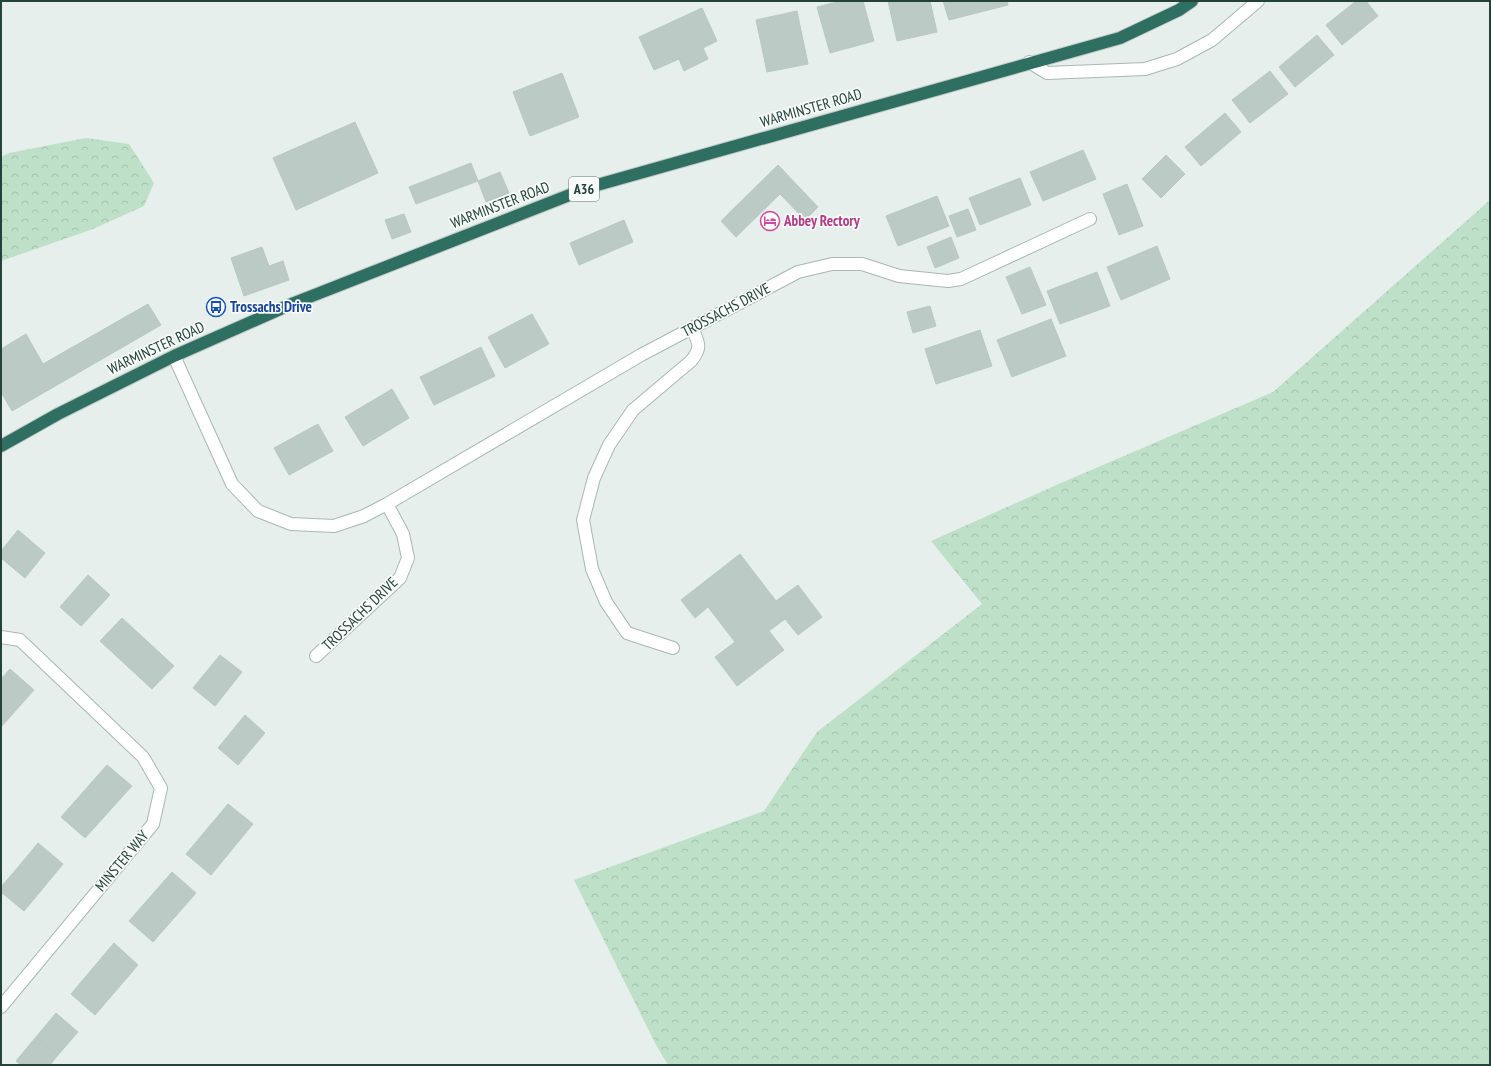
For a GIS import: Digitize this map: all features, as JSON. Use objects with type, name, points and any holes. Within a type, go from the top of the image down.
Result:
[{"type":"highway","name":"WARMINSTER ROAD","points":[[1,446],[58,414],[174,356],[294,303],[590,187],[1029,62],[1120,38],[1180,10],[1192,1]]},
{"type":"street","points":[[1029,62],[1047,73],[1145,69],[1178,59],[1212,40],[1258,1]]},
{"type":"street","name":"TROSSACHS DRIVE","points":[[174,356],[232,484],[258,511],[291,524],[334,526],[364,516],[386,504],[641,355],[798,272],[832,264],[862,264],[899,276],[948,281],[961,279],[1090,220]]},
{"type":"street","points":[[673,648],[627,634],[606,602],[592,569],[583,520],[594,478],[609,445],[633,410],[691,362],[696,356],[699,349],[699,342],[692,328]]},
{"type":"street","name":"TROSSACHS DRIVE","points":[[316,656],[400,578],[408,558],[403,534],[386,504]]},
{"type":"street","name":"MINSTER WAY","points":[[1,637],[20,640],[143,757],[161,788],[153,824],[1,1007]]},
{"type":"green space","points":[[86,138],[129,144],[154,183],[144,206],[93,229],[1,261],[1,157],[9,153]]},
{"type":"green space","points":[[1490,200],[1490,1065],[668,1065],[655,1043],[574,880],[764,811],[817,732],[982,604],[931,541],[1061,483],[1273,392]]},
{"type":"building","points":[[841,1],[863,1],[874,41],[830,53],[817,7]]},
{"type":"building","points":[[888,1],[930,1],[937,32],[897,41]]},
{"type":"building","points":[[943,1],[1007,1],[1008,5],[949,20]]},
{"type":"building","points":[[1356,1],[1366,1],[1378,16],[1342,45],[1326,25]]},
{"type":"building","points":[[702,8],[717,41],[703,48],[708,59],[684,71],[679,59],[654,70],[639,37]]},
{"type":"building","points":[[797,11],[808,64],[767,72],[756,20]]},
{"type":"building","points":[[1317,35],[1334,55],[1295,87],[1279,67]]},
{"type":"building","points":[[1270,71],[1288,94],[1250,123],[1232,100]]},
{"type":"building","points":[[562,73],[579,117],[530,136],[513,92]]},
{"type":"building","points":[[1225,113],[1241,132],[1201,166],[1185,147]]},
{"type":"building","points":[[355,122],[378,173],[296,210],[273,158]]},
{"type":"building","points":[[1083,150],[1096,179],[1043,201],[1030,172]]},
{"type":"building","points":[[1166,155],[1185,174],[1161,198],[1142,179]]},
{"type":"building","points":[[471,163],[478,181],[416,204],[409,187]]},
{"type":"building","points":[[778,165],[818,207],[805,220],[780,194],[736,237],[721,221]]},
{"type":"building","points":[[500,172],[509,193],[486,202],[478,181]]},
{"type":"building","points":[[1020,178],[1031,205],[980,225],[969,198]]},
{"type":"building","points":[[1127,184],[1143,226],[1119,235],[1103,194]]},
{"type":"building","points":[[937,196],[949,226],[898,246],[886,216]]},
{"type":"building","points":[[968,209],[976,230],[957,237],[949,216]]},
{"type":"building","points":[[404,214],[411,232],[392,239],[385,220]]},
{"type":"building","points":[[624,220],[633,242],[579,265],[570,243]]},
{"type":"building","points":[[951,237],[959,258],[935,268],[927,247]]},
{"type":"building","points":[[1157,246],[1170,279],[1121,300],[1107,267]]},
{"type":"building","points":[[262,247],[269,266],[283,261],[289,280],[244,296],[231,258]]},
{"type":"building","points":[[1030,267],[1046,305],[1022,314],[1006,277]]},
{"type":"building","points":[[1097,272],[1110,306],[1060,324],[1047,291]]},
{"type":"building","points":[[148,304],[161,325],[12,411],[1,392],[1,349],[26,334],[43,364]]},
{"type":"building","points":[[930,306],[936,326],[913,333],[907,312]]},
{"type":"building","points":[[532,314],[549,344],[505,368],[488,337]]},
{"type":"building","points":[[1051,319],[1066,356],[1012,377],[997,340]]},
{"type":"building","points":[[980,330],[992,366],[936,384],[925,349]]},
{"type":"building","points":[[481,347],[495,376],[434,405],[420,377]]},
{"type":"building","points":[[392,389],[409,418],[363,446],[345,417]]},
{"type":"building","points":[[318,424],[333,451],[289,475],[274,448]]},
{"type":"building","points":[[18,530],[45,553],[25,578],[1,558],[1,551]]},
{"type":"building","points":[[740,554],[776,601],[798,585],[822,617],[798,635],[785,619],[769,631],[784,650],[737,686],[715,657],[735,642],[708,607],[695,618],[681,600]]},
{"type":"building","points":[[88,575],[110,595],[81,626],[60,607]]},
{"type":"building","points":[[122,618],[174,666],[152,689],[100,641]]},
{"type":"building","points":[[220,655],[242,672],[215,706],[193,688]]},
{"type":"building","points":[[10,669],[34,690],[1,727],[1,679]]},
{"type":"building","points":[[245,715],[265,733],[238,765],[218,748]]},
{"type":"building","points":[[107,765],[132,786],[85,838],[61,817]]},
{"type":"building","points":[[228,804],[253,824],[211,875],[186,854]]},
{"type":"building","points":[[38,843],[63,864],[44,887],[19,866]]},
{"type":"building","points":[[19,866],[44,887],[24,911],[1,892],[1,887]]},
{"type":"building","points":[[172,872],[196,893],[153,942],[129,921]]},
{"type":"building","points":[[114,943],[138,965],[95,1015],[71,994]]},
{"type":"building","points":[[56,1013],[78,1032],[58,1055],[36,1037]]},
{"type":"building","points":[[36,1037],[58,1055],[50,1065],[21,1065],[16,1061]]},
{"type":"place","name":"Abbey Rectory","points":[[770,221]]},
{"type":"place","name":"Trossachs Drive","points":[[216,307]]}]
